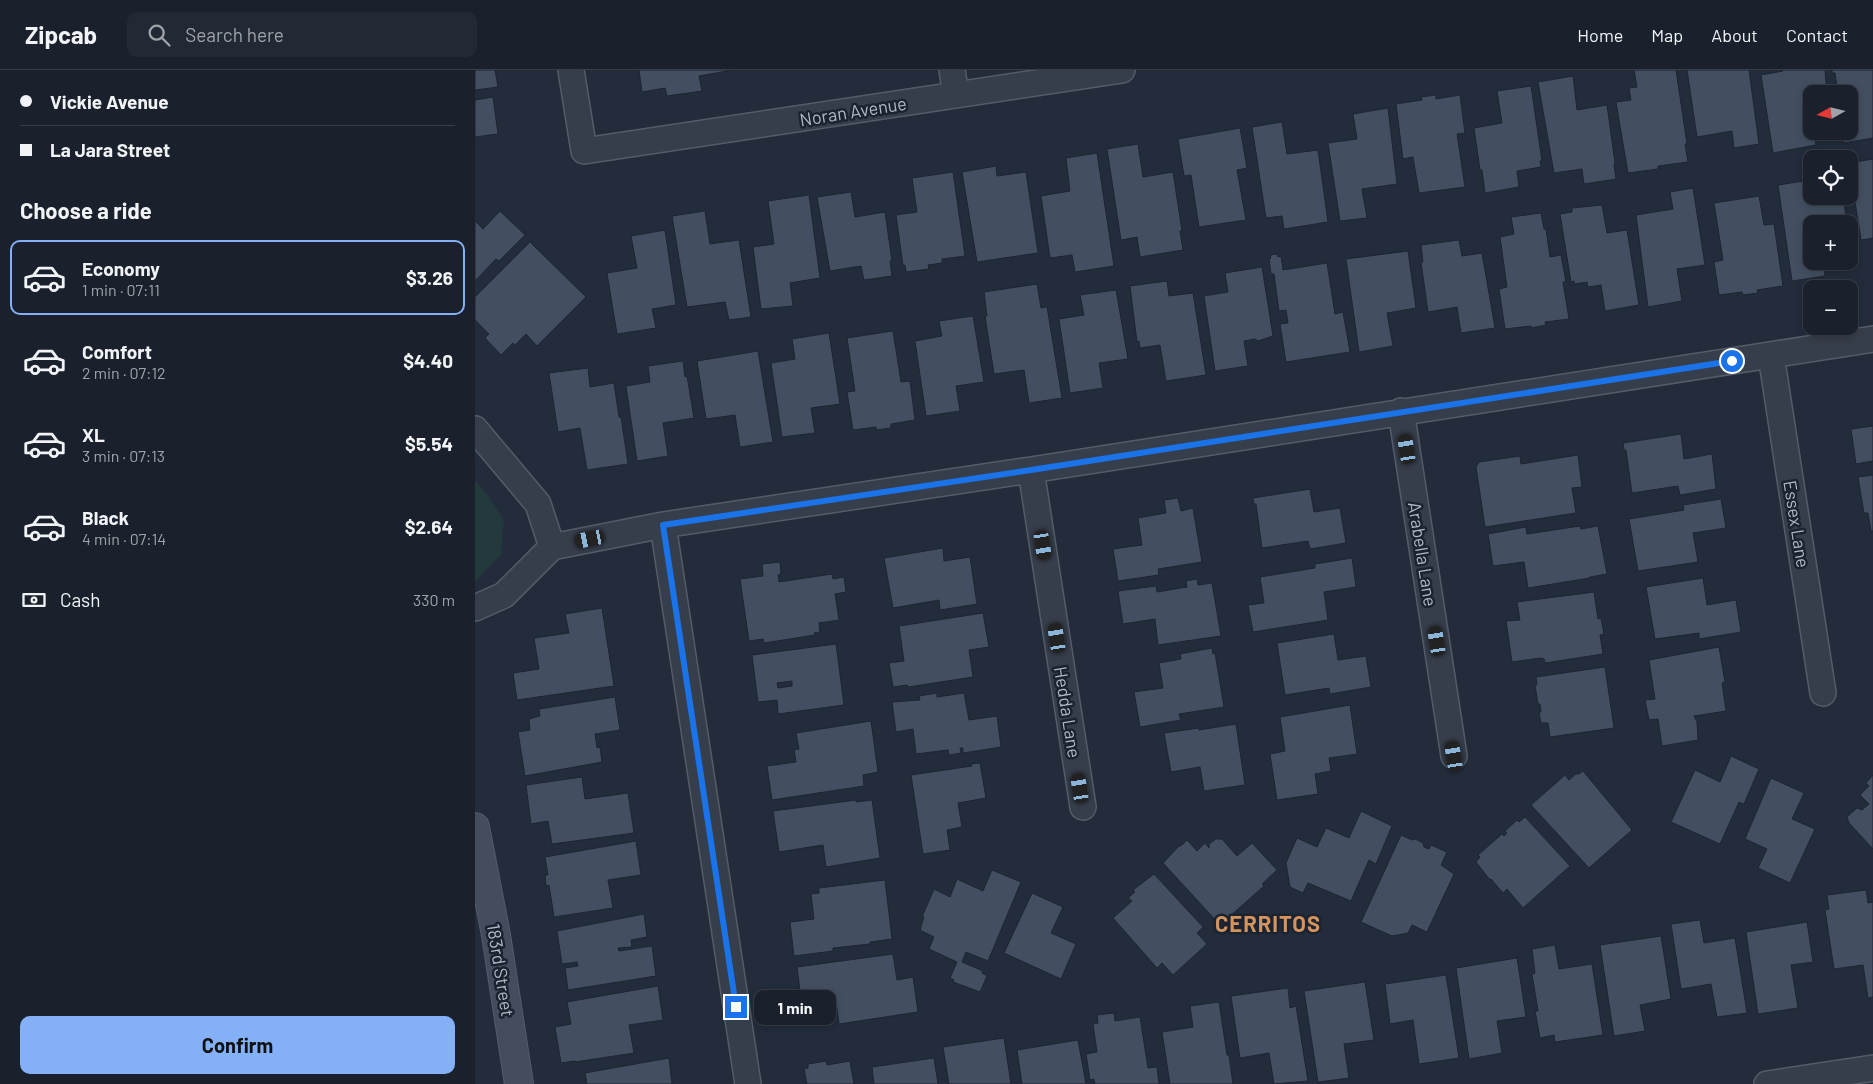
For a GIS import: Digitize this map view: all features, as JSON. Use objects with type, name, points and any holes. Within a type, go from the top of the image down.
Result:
[{"type":"street","name":"Noran Avenue","points":[[571,70],[584,151],[1121,70]]},
{"type":"street","points":[[952,70],[956,95]]},
{"type":"street","points":[[475,608],[504,595],[552,547],[663,525],[1031,470],[1873,339]]},
{"type":"street","name":"Essex Lane","points":[[1771,355],[1823,693]]},
{"type":"street","name":"Arabella Lane","points":[[1401,411],[1454,756]]},
{"type":"street","points":[[475,429],[538,504],[552,547]]},
{"type":"street","name":"Hedda Lane","points":[[1031,470],[1083,807]]},
{"type":"street","points":[[663,525],[747,1084]]},
{"type":"street","name":"183rd Street","points":[[475,827],[496,935],[519,1084]]},
{"type":"street","points":[[1767,1084],[1873,1068]]},
{"type":"green space","points":[[475,480],[489,497],[504,521],[501,555],[475,581]]},
{"type":"building","points":[[475,70],[495,70],[498,87],[475,90]]},
{"type":"building","points":[[639,70],[733,70],[699,76],[702,91],[667,96],[665,88],[642,92]]},
{"type":"building","points":[[1634,70],[1676,70],[1688,162],[1628,173],[1616,102],[1631,100],[1629,88],[1637,87]]},
{"type":"building","points":[[1687,70],[1749,70],[1759,144],[1734,148],[1732,131],[1697,137]]},
{"type":"building","points":[[1825,70],[1826,85],[1803,85],[1803,140],[1815,140],[1816,145],[1773,153],[1761,75],[1783,71]]},
{"type":"building","points":[[1832,70],[1873,70],[1873,138],[1844,143],[1844,140],[1858,140],[1858,85],[1837,85],[1835,73],[1832,73]]},
{"type":"building","points":[[1573,76],[1577,110],[1607,105],[1616,179],[1584,184],[1582,169],[1554,173],[1538,82]]},
{"type":"building","points":[[1531,86],[1542,161],[1540,161],[1541,167],[1517,171],[1519,187],[1485,193],[1474,128],[1502,123],[1497,91]]},
{"type":"building","points":[[1436,95],[1436,99],[1460,95],[1465,133],[1457,134],[1465,187],[1419,193],[1413,157],[1403,159],[1396,104],[1422,100],[1421,97]]},
{"type":"building","points":[[493,97],[498,134],[475,137],[475,100]]},
{"type":"building","points":[[1388,108],[1397,184],[1362,189],[1367,218],[1340,221],[1328,143],[1357,139],[1353,114]]},
{"type":"building","points":[[1282,122],[1287,154],[1318,150],[1328,222],[1284,229],[1282,216],[1266,218],[1252,127]]},
{"type":"building","points":[[1240,128],[1247,168],[1237,170],[1246,220],[1199,227],[1191,175],[1184,176],[1178,139]]},
{"type":"building","points":[[1138,144],[1143,177],[1173,172],[1183,250],[1140,257],[1137,237],[1121,240],[1107,149]]},
{"type":"building","points":[[1097,153],[1114,266],[1075,272],[1072,255],[1050,258],[1041,196],[1070,191],[1066,158]]},
{"type":"building","points":[[1873,159],[1873,238],[1861,240],[1856,205],[1858,205],[1858,162]]},
{"type":"building","points":[[996,166],[997,176],[1026,172],[1038,253],[977,262],[962,172]]},
{"type":"building","points":[[953,172],[965,256],[942,259],[942,263],[928,265],[929,269],[906,272],[905,265],[903,266],[896,215],[917,212],[912,178]]},
{"type":"building","points":[[1803,181],[1803,205],[1844,205],[1846,215],[1803,215],[1803,270],[1824,270],[1825,276],[1792,281],[1778,185]]},
{"type":"building","points":[[1693,188],[1705,265],[1677,269],[1682,301],[1648,307],[1636,215],[1673,209],[1670,192]]},
{"type":"building","points":[[851,192],[855,217],[885,212],[892,261],[890,261],[892,276],[864,280],[861,266],[830,271],[817,197]]},
{"type":"building","points":[[809,195],[820,278],[790,283],[793,306],[761,309],[753,247],[774,244],[768,201]]},
{"type":"building","points":[[1759,196],[1764,225],[1774,224],[1783,286],[1757,290],[1758,293],[1743,295],[1742,292],[1719,295],[1714,262],[1723,260],[1714,203]]},
{"type":"building","points":[[1602,205],[1607,233],[1627,230],[1639,305],[1605,311],[1601,285],[1588,287],[1587,282],[1574,284],[1574,281],[1571,282],[1560,214],[1572,212],[1572,208]]},
{"type":"building","points":[[500,211],[525,235],[499,261],[496,259],[475,281],[475,221],[483,229]]},
{"type":"building","points":[[705,211],[710,244],[739,240],[751,317],[729,320],[725,302],[687,307],[672,216]]},
{"type":"building","points":[[1541,213],[1544,229],[1546,229],[1550,257],[1561,255],[1566,282],[1563,282],[1569,319],[1545,322],[1546,325],[1531,328],[1531,326],[1505,329],[1499,289],[1507,287],[1500,237],[1514,234],[1511,217]]},
{"type":"building","points":[[665,230],[676,305],[652,309],[656,328],[617,334],[607,273],[637,268],[631,236]]},
{"type":"building","points":[[1459,240],[1462,256],[1482,253],[1495,328],[1461,333],[1457,307],[1428,312],[1421,262],[1423,262],[1421,245]]},
{"type":"building","points":[[530,242],[586,297],[537,346],[526,334],[501,355],[485,338],[489,334],[475,320],[475,297]]},
{"type":"building","points":[[1408,251],[1416,308],[1387,313],[1393,346],[1359,352],[1346,259]]},
{"type":"building","points":[[1277,254],[1278,257],[1281,256],[1283,270],[1327,263],[1335,314],[1343,312],[1350,352],[1286,362],[1280,324],[1288,323],[1286,310],[1279,311],[1274,274],[1271,274],[1269,259],[1271,258],[1270,255]]},
{"type":"building","points":[[1262,267],[1273,336],[1258,341],[1255,339],[1244,341],[1248,366],[1215,371],[1204,296],[1228,292],[1225,273]]},
{"type":"building","points":[[1167,281],[1169,296],[1193,293],[1206,375],[1166,381],[1160,345],[1140,348],[1139,341],[1137,342],[1130,286]]},
{"type":"building","points":[[1037,284],[1041,308],[1047,307],[1062,398],[1029,403],[1024,370],[994,374],[985,316],[987,316],[984,292]]},
{"type":"building","points":[[1116,290],[1128,359],[1099,363],[1103,388],[1070,393],[1059,319],[1084,315],[1080,295]]},
{"type":"building","points":[[973,316],[984,382],[956,386],[960,411],[926,416],[915,341],[942,336],[939,321]]},
{"type":"building","points":[[893,331],[901,382],[910,381],[915,420],[891,424],[891,428],[876,430],[876,427],[853,430],[847,392],[855,391],[847,338]]},
{"type":"building","points":[[829,333],[840,404],[811,408],[815,433],[782,437],[771,363],[795,359],[792,339]]},
{"type":"building","points":[[758,351],[773,442],[740,447],[735,415],[706,419],[697,361]]},
{"type":"building","points":[[683,361],[694,418],[663,423],[668,456],[637,461],[626,386],[650,382],[648,366]]},
{"type":"building","points":[[588,368],[590,387],[614,383],[628,464],[587,470],[580,428],[558,432],[549,373]]},
{"type":"building","points":[[1873,426],[1873,461],[1856,464],[1851,429]]},
{"type":"building","points":[[1681,434],[1684,459],[1712,454],[1716,489],[1680,495],[1678,486],[1632,493],[1626,450],[1624,450],[1623,443]]},
{"type":"building","points":[[1578,455],[1582,487],[1572,488],[1576,513],[1485,527],[1476,467],[1479,462],[1520,456],[1521,464]]},
{"type":"building","points":[[1873,475],[1873,531],[1871,531],[1868,513],[1864,513],[1858,477]]},
{"type":"building","points":[[1310,489],[1314,512],[1340,508],[1346,543],[1310,549],[1308,541],[1262,548],[1256,504],[1254,504],[1253,498]]},
{"type":"building","points":[[1178,498],[1181,511],[1193,508],[1202,562],[1158,569],[1159,575],[1118,581],[1113,549],[1142,545],[1138,518],[1166,513],[1164,500]]},
{"type":"building","points":[[1721,499],[1726,528],[1693,533],[1698,562],[1638,571],[1629,519],[1684,510],[1683,505]]},
{"type":"building","points":[[1580,526],[1581,529],[1598,526],[1607,574],[1528,588],[1524,562],[1493,566],[1488,534],[1526,527],[1527,534]]},
{"type":"building","points":[[943,548],[944,561],[970,557],[977,604],[940,610],[939,600],[893,608],[884,558]]},
{"type":"building","points":[[1352,558],[1356,587],[1324,592],[1328,620],[1253,632],[1248,605],[1264,603],[1260,577],[1315,568],[1315,564]]},
{"type":"building","points":[[780,562],[781,574],[778,575],[779,582],[832,574],[833,579],[844,577],[846,592],[835,594],[839,620],[819,623],[820,632],[814,633],[815,635],[764,643],[763,639],[749,641],[740,579],[763,576],[762,564]]},
{"type":"building","points":[[1703,578],[1707,605],[1736,600],[1741,632],[1699,639],[1699,633],[1655,639],[1646,587]]},
{"type":"building","points":[[1197,579],[1198,585],[1212,583],[1221,636],[1158,645],[1155,619],[1123,624],[1118,591],[1156,586],[1157,592],[1187,587],[1186,581]]},
{"type":"building","points":[[1594,592],[1598,619],[1601,618],[1604,634],[1600,635],[1603,654],[1545,663],[1544,659],[1541,658],[1512,662],[1506,621],[1520,620],[1517,602]]},
{"type":"building","points":[[602,608],[614,686],[517,700],[513,673],[539,669],[534,638],[569,633],[565,614]]},
{"type":"building","points":[[983,613],[989,647],[969,650],[973,677],[908,687],[907,685],[893,687],[889,663],[904,661],[899,626]]},
{"type":"building","points":[[1334,634],[1338,660],[1366,656],[1371,687],[1330,694],[1329,688],[1285,695],[1277,643]]},
{"type":"building","points":[[836,644],[844,705],[778,714],[777,700],[758,702],[752,655]],"holes":[[[792,681],[792,686],[778,688],[777,683]]]},
{"type":"building","points":[[1719,647],[1725,682],[1722,683],[1726,711],[1694,716],[1697,722],[1698,740],[1662,746],[1658,719],[1649,720],[1645,700],[1655,699],[1649,660]]},
{"type":"building","points":[[1212,648],[1213,654],[1215,653],[1224,707],[1179,714],[1181,720],[1140,727],[1134,692],[1163,688],[1159,663],[1181,659],[1180,654]]},
{"type":"building","points":[[1605,667],[1614,728],[1550,737],[1548,723],[1541,723],[1540,704],[1538,704],[1535,685],[1537,685],[1536,677]]},
{"type":"building","points":[[937,693],[937,697],[964,693],[969,720],[997,716],[1001,747],[963,753],[963,748],[960,748],[961,753],[949,755],[948,750],[916,754],[913,729],[896,732],[892,702],[920,700],[919,696]]},
{"type":"building","points":[[615,697],[620,730],[595,734],[597,748],[600,747],[602,762],[525,776],[518,732],[530,730],[529,719],[540,716],[539,709]]},
{"type":"building","points":[[1350,705],[1357,754],[1329,758],[1331,771],[1315,774],[1318,794],[1277,800],[1270,754],[1285,751],[1280,717]]},
{"type":"building","points":[[871,721],[878,772],[863,775],[864,786],[772,800],[767,766],[796,762],[794,750],[799,749],[796,733]]},
{"type":"building","points":[[1236,724],[1245,785],[1204,791],[1200,767],[1171,772],[1164,733]]},
{"type":"building","points":[[1731,756],[1759,769],[1744,804],[1739,802],[1720,844],[1671,822],[1695,770],[1720,782]]},
{"type":"building","points":[[980,763],[986,798],[958,803],[962,827],[947,830],[950,850],[923,854],[911,775],[972,766],[971,764]]},
{"type":"building","points":[[1583,771],[1632,830],[1589,868],[1531,805],[1565,775],[1569,780]]},
{"type":"building","points":[[1873,775],[1873,849],[1849,823],[1847,817],[1857,808],[1862,810],[1869,804],[1860,795],[1869,786],[1866,783]]},
{"type":"building","points":[[582,777],[585,799],[628,793],[634,833],[552,844],[548,821],[531,824],[526,785]]},
{"type":"building","points":[[1771,778],[1804,793],[1792,819],[1815,829],[1790,883],[1758,868],[1767,849],[1745,839]]},
{"type":"building","points":[[856,800],[856,802],[872,800],[880,858],[826,867],[823,845],[779,852],[773,811]]},
{"type":"building","points":[[1361,811],[1392,826],[1376,864],[1369,860],[1351,901],[1308,883],[1303,893],[1290,887],[1286,863],[1297,838],[1317,847],[1326,828],[1349,838]]},
{"type":"building","points":[[1525,817],[1570,866],[1523,908],[1507,889],[1503,893],[1476,862],[1480,857],[1478,855],[1502,834],[1504,836],[1507,833],[1505,831],[1517,820],[1519,822]]},
{"type":"building","points":[[1401,835],[1423,843],[1424,847],[1429,849],[1431,845],[1447,852],[1441,865],[1454,874],[1427,932],[1412,925],[1408,933],[1392,936],[1361,922]]},
{"type":"building","points":[[1216,839],[1222,839],[1237,856],[1252,843],[1277,870],[1262,884],[1264,886],[1220,925],[1163,863],[1187,840],[1197,851],[1205,843],[1209,848],[1209,844]]},
{"type":"building","points":[[636,841],[641,875],[608,880],[613,908],[554,917],[549,885],[546,886],[545,875],[548,875],[545,857]]},
{"type":"building","points":[[992,870],[1021,882],[988,961],[966,952],[962,962],[983,971],[982,973],[987,976],[980,992],[953,982],[954,980],[950,978],[957,962],[929,949],[934,937],[920,930],[924,917],[922,917],[934,889],[950,897],[957,879],[983,891]]},
{"type":"building","points":[[1154,874],[1203,927],[1197,933],[1207,944],[1173,975],[1162,963],[1157,968],[1113,918],[1132,901],[1128,898],[1135,892],[1133,890]]},
{"type":"building","points":[[885,880],[892,939],[870,942],[870,944],[833,948],[833,951],[794,956],[790,922],[814,919],[811,894],[819,893],[819,888]]},
{"type":"building","points":[[1866,890],[1868,903],[1873,902],[1873,997],[1868,998],[1863,965],[1834,969],[1825,910],[1829,909],[1827,895]]},
{"type":"building","points":[[1032,893],[1063,907],[1051,933],[1076,944],[1061,979],[1004,953]]},
{"type":"building","points":[[644,914],[647,937],[631,940],[632,947],[618,948],[619,951],[652,946],[656,976],[568,990],[565,968],[578,966],[577,962],[562,964],[557,931]]},
{"type":"building","points":[[1700,920],[1704,943],[1735,938],[1747,1013],[1717,1017],[1711,984],[1681,989],[1671,924]]},
{"type":"building","points":[[1807,922],[1813,962],[1791,965],[1798,1008],[1758,1014],[1746,932]]},
{"type":"building","points":[[1661,936],[1671,999],[1640,1005],[1645,1031],[1614,1036],[1600,945]]},
{"type":"building","points":[[1555,945],[1559,969],[1592,964],[1603,1035],[1555,1042],[1554,1035],[1540,1038],[1535,1011],[1538,1011],[1532,974],[1535,973],[1532,949]]},
{"type":"building","points":[[893,954],[897,980],[913,977],[918,1012],[839,1024],[835,994],[801,999],[797,967]]},
{"type":"building","points":[[1517,958],[1526,1017],[1497,1021],[1502,1053],[1469,1059],[1456,968]]},
{"type":"building","points":[[1446,975],[1459,1058],[1419,1064],[1413,1020],[1390,1024],[1385,984]]},
{"type":"building","points":[[1365,982],[1374,1040],[1344,1044],[1349,1078],[1318,1082],[1304,991]]},
{"type":"building","points":[[658,986],[663,1020],[629,1025],[634,1053],[561,1063],[555,1027],[571,1024],[567,1002]]},
{"type":"building","points":[[1288,988],[1290,1008],[1296,1006],[1308,1081],[1274,1084],[1269,1053],[1240,1058],[1231,996]]},
{"type":"building","points":[[1219,1002],[1233,1084],[1170,1084],[1162,1032],[1193,1027],[1190,1006]]},
{"type":"building","points":[[1114,1013],[1115,1021],[1140,1017],[1148,1068],[1157,1067],[1159,1084],[1095,1084],[1094,1079],[1090,1080],[1086,1054],[1097,1052],[1093,1024],[1098,1023],[1097,1015]]},
{"type":"building","points":[[1004,1038],[1011,1084],[949,1084],[943,1047]]},
{"type":"building","points":[[1078,1040],[1086,1084],[1022,1084],[1017,1050]]},
{"type":"building","points":[[669,1058],[672,1084],[587,1084],[585,1073]]},
{"type":"building","points":[[934,1058],[938,1084],[874,1084],[872,1067]]},
{"type":"building","points":[[826,1061],[827,1065],[850,1061],[854,1084],[807,1084],[804,1069],[808,1068],[808,1064]]},
{"type":"district","name":"CERRITOS","points":[[1268,923]]},
{"type":"route","points":[[736,1007],[663,525],[1732,361]]}]
